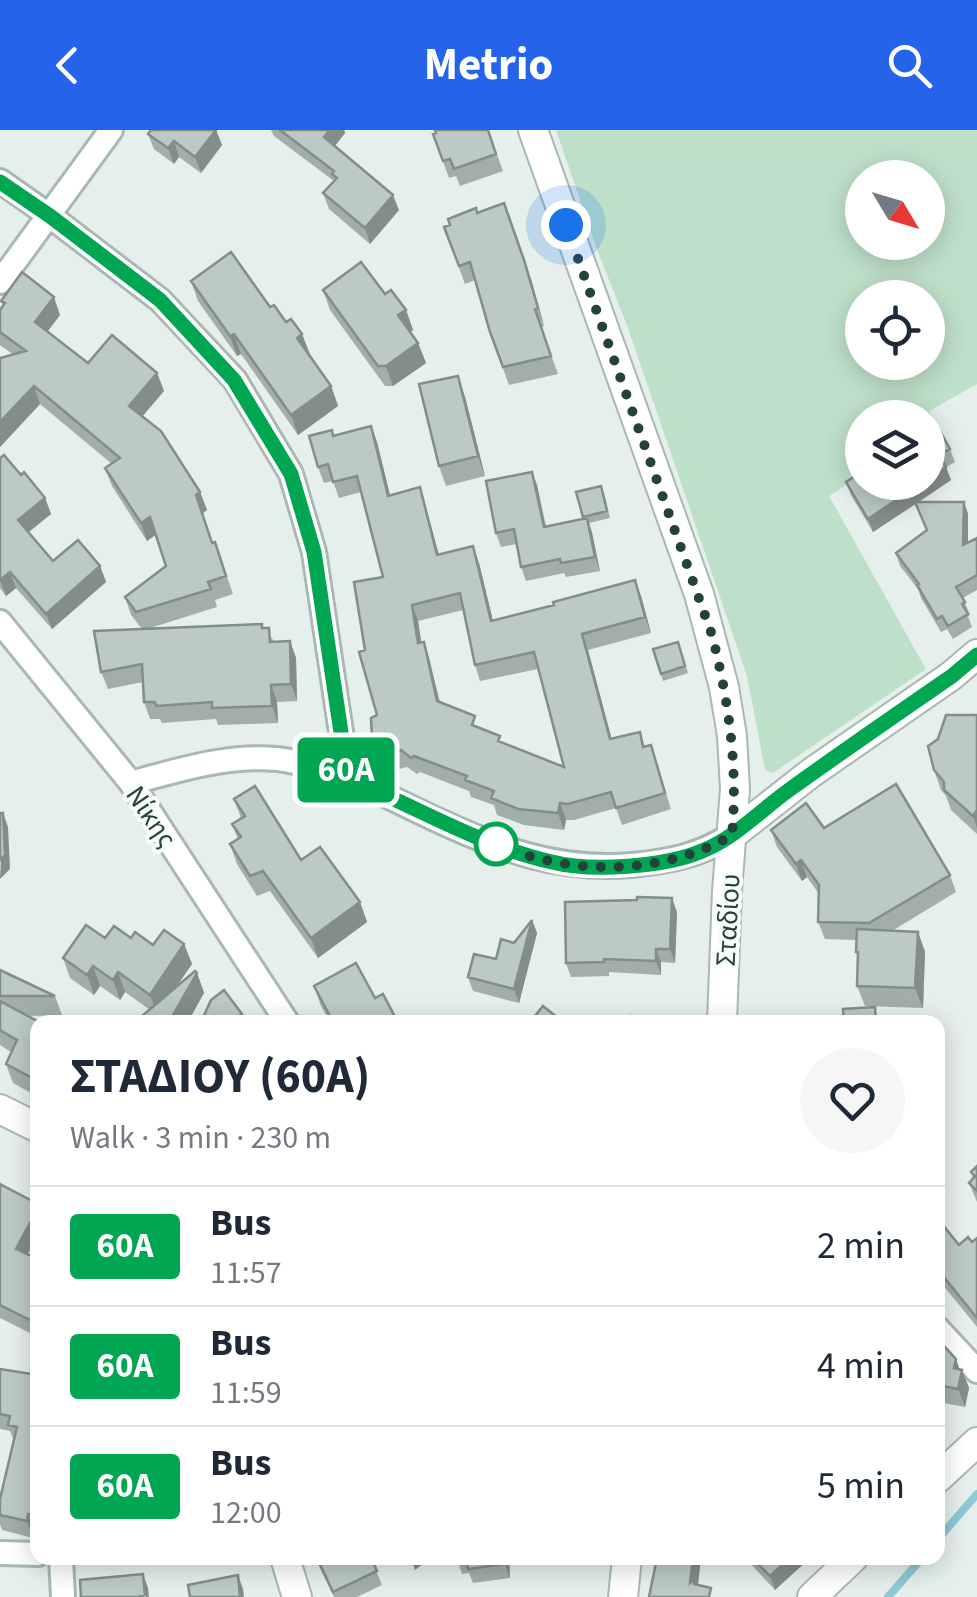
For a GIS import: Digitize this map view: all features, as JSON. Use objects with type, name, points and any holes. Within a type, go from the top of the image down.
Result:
[{"type":"street","points":[[0,282],[111,130]]},
{"type":"street","name":"Σταδίου","points":[[533,130],[712,635],[724,687],[735,788],[722,1015]]},
{"type":"street","points":[[0,182],[160,300],[234,380],[291,474],[314,552],[348,779]]},
{"type":"street","name":"Νίκης","points":[[0,622],[131,783],[282,1015]]},
{"type":"street","points":[[131,783],[199,765],[261,759],[296,762],[348,779],[474,836],[565,865],[612,866],[675,859],[707,850],[732,835],[977,654]]},
{"type":"street","points":[[0,1109],[30,1124]]},
{"type":"street","points":[[945,1337],[977,1372]]},
{"type":"street","points":[[945,1472],[977,1442]]},
{"type":"street","points":[[0,1553],[30,1554]]},
{"type":"street","points":[[61,1565],[63,1597]]},
{"type":"street","points":[[287,1565],[297,1597]]},
{"type":"street","points":[[623,1597],[626,1565]]},
{"type":"street","points":[[812,1597],[846,1565]]},
{"type":"green space","points":[[556,130],[977,130],[977,384],[945,402],[845,400],[845,486],[829,496],[926,669],[773,773],[765,770],[747,676]]},
{"type":"building","points":[[151,130],[216,130],[195,157],[174,141],[168,148],[148,134]]},
{"type":"building","points":[[280,130],[330,130],[324,137],[393,195],[365,228],[323,193],[337,178],[332,174],[334,171]]},
{"type":"building","points":[[435,130],[488,130],[496,154],[454,169],[450,159],[443,161]]},
{"type":"building","points":[[504,203],[551,356],[503,367],[470,262],[459,266],[444,227],[450,225],[448,219]]},
{"type":"building","points":[[231,252],[270,307],[274,305],[286,322],[291,319],[302,334],[297,338],[331,386],[291,415],[191,281]]},
{"type":"building","points":[[361,262],[385,294],[391,290],[406,310],[398,315],[418,343],[386,366],[378,366],[323,290]]},
{"type":"building","points":[[22,272],[54,297],[35,322],[88,363],[112,335],[157,373],[129,406],[161,431],[200,492],[196,495],[226,576],[208,582],[211,589],[136,612],[125,597],[166,566],[150,517],[141,523],[105,468],[120,458],[34,386],[0,422],[0,358],[26,351],[0,332],[0,310],[5,303],[1,301]]},
{"type":"building","points":[[458,376],[478,456],[439,466],[419,384]]},
{"type":"building","points":[[371,426],[388,496],[420,487],[437,555],[473,546],[491,621],[635,580],[645,617],[582,634],[610,739],[640,732],[643,747],[651,745],[665,793],[616,808],[611,792],[560,803],[558,813],[518,809],[491,798],[494,791],[465,780],[467,776],[411,758],[401,750],[386,755],[372,738],[371,718],[377,715],[359,652],[365,650],[354,582],[383,577],[357,476],[333,482],[328,464],[318,467],[309,436],[332,430],[333,436]],"holes":[[[460,593],[475,665],[534,652],[564,767],[498,741],[500,736],[472,725],[475,716],[437,701],[424,642],[418,643],[412,605]]]},
{"type":"building","points":[[4,455],[45,498],[18,520],[53,561],[78,540],[100,566],[46,614],[10,572],[0,580],[0,458]]},
{"type":"building","points":[[532,472],[544,527],[587,518],[595,557],[521,567],[514,529],[496,533],[486,481]]},
{"type":"building","points":[[601,486],[607,511],[583,517],[576,492]]},
{"type":"building","points":[[857,500],[896,500],[868,519]]},
{"type":"building","points":[[915,502],[964,502],[963,545],[977,538],[977,575],[956,587],[968,614],[948,626],[942,616],[937,619],[919,584],[896,553],[927,530]]},
{"type":"building","points":[[262,624],[262,628],[269,628],[270,642],[290,641],[291,684],[271,685],[272,706],[212,708],[212,702],[156,706],[155,702],[144,702],[142,664],[101,672],[94,631]]},
{"type":"building","points":[[678,642],[685,666],[661,674],[653,649]]},
{"type":"building","points":[[946,715],[977,715],[977,810],[973,816],[944,790],[944,782],[934,770],[928,746],[938,739]]},
{"type":"building","points":[[896,784],[950,875],[869,923],[818,922],[819,885],[801,860],[796,864],[771,830],[806,803],[824,828]]},
{"type":"building","points":[[255,786],[301,860],[320,847],[360,902],[311,938],[263,871],[250,876],[230,844],[241,837],[232,824],[245,816],[234,799]]},
{"type":"building","points":[[0,813],[5,855],[0,860]]},
{"type":"building","points":[[672,898],[670,949],[656,949],[656,961],[604,959],[566,963],[565,902]]},
{"type":"building","points":[[532,920],[514,989],[468,977],[474,954],[496,959],[501,939],[514,943]]},
{"type":"building","points":[[86,925],[105,938],[114,926],[131,938],[135,932],[153,945],[164,930],[184,944],[150,995],[118,972],[113,980],[93,966],[87,975],[63,958]]},
{"type":"building","points":[[857,929],[918,932],[915,988],[857,986]]},
{"type":"building","points":[[356,963],[375,998],[383,994],[394,1015],[329,1015],[314,986]]},
{"type":"building","points":[[0,970],[55,996],[0,996]]},
{"type":"building","points":[[195,971],[197,973],[173,1015],[143,1015]]},
{"type":"building","points":[[224,990],[242,1014],[204,1015],[211,1000]]},
{"type":"building","points":[[0,1001],[30,1017],[30,1077],[6,1064],[17,1040],[0,1030]]},
{"type":"building","points":[[543,1006],[554,1015],[536,1015]]},
{"type":"building","points":[[875,1007],[876,1015],[843,1015],[843,1009]]},
{"type":"building","points":[[977,1166],[977,1191],[969,1183]]},
{"type":"building","points":[[0,1184],[30,1200],[30,1223],[16,1249],[30,1255],[30,1320],[0,1305]]},
{"type":"building","points":[[945,1228],[959,1245],[968,1237],[972,1242],[977,1238],[977,1318],[945,1279]]},
{"type":"building","points":[[945,1347],[956,1359],[954,1368],[962,1370],[958,1389],[945,1386]]},
{"type":"building","points":[[0,1369],[30,1374],[27,1521],[0,1515],[0,1499],[17,1427],[8,1425],[10,1416],[0,1414]]},
{"type":"building","points":[[320,1565],[374,1565],[377,1571],[333,1592]]},
{"type":"building","points":[[656,1565],[692,1565],[690,1583],[695,1579],[694,1584],[711,1588],[709,1597],[649,1597]]},
{"type":"building","points":[[759,1565],[782,1565],[770,1576]]},
{"type":"building","points":[[143,1574],[145,1595],[81,1597],[80,1580]]},
{"type":"building","points":[[238,1575],[240,1597],[190,1597],[188,1585]]},
{"type":"waterway","points":[[945,1531],[977,1494]]},
{"type":"waterway","points":[[888,1597],[916,1565]]},
{"type":"bus line","name":"60Α","points":[[0,182],[160,300],[234,380],[291,474],[314,552],[348,779],[474,836],[552,862],[612,866],[675,859],[707,850],[732,835],[765,807],[977,655]]},
{"type":"route","points":[[496,844],[552,862],[612,866],[689,856],[732,835],[732,736],[712,635],[566,225]]}]
